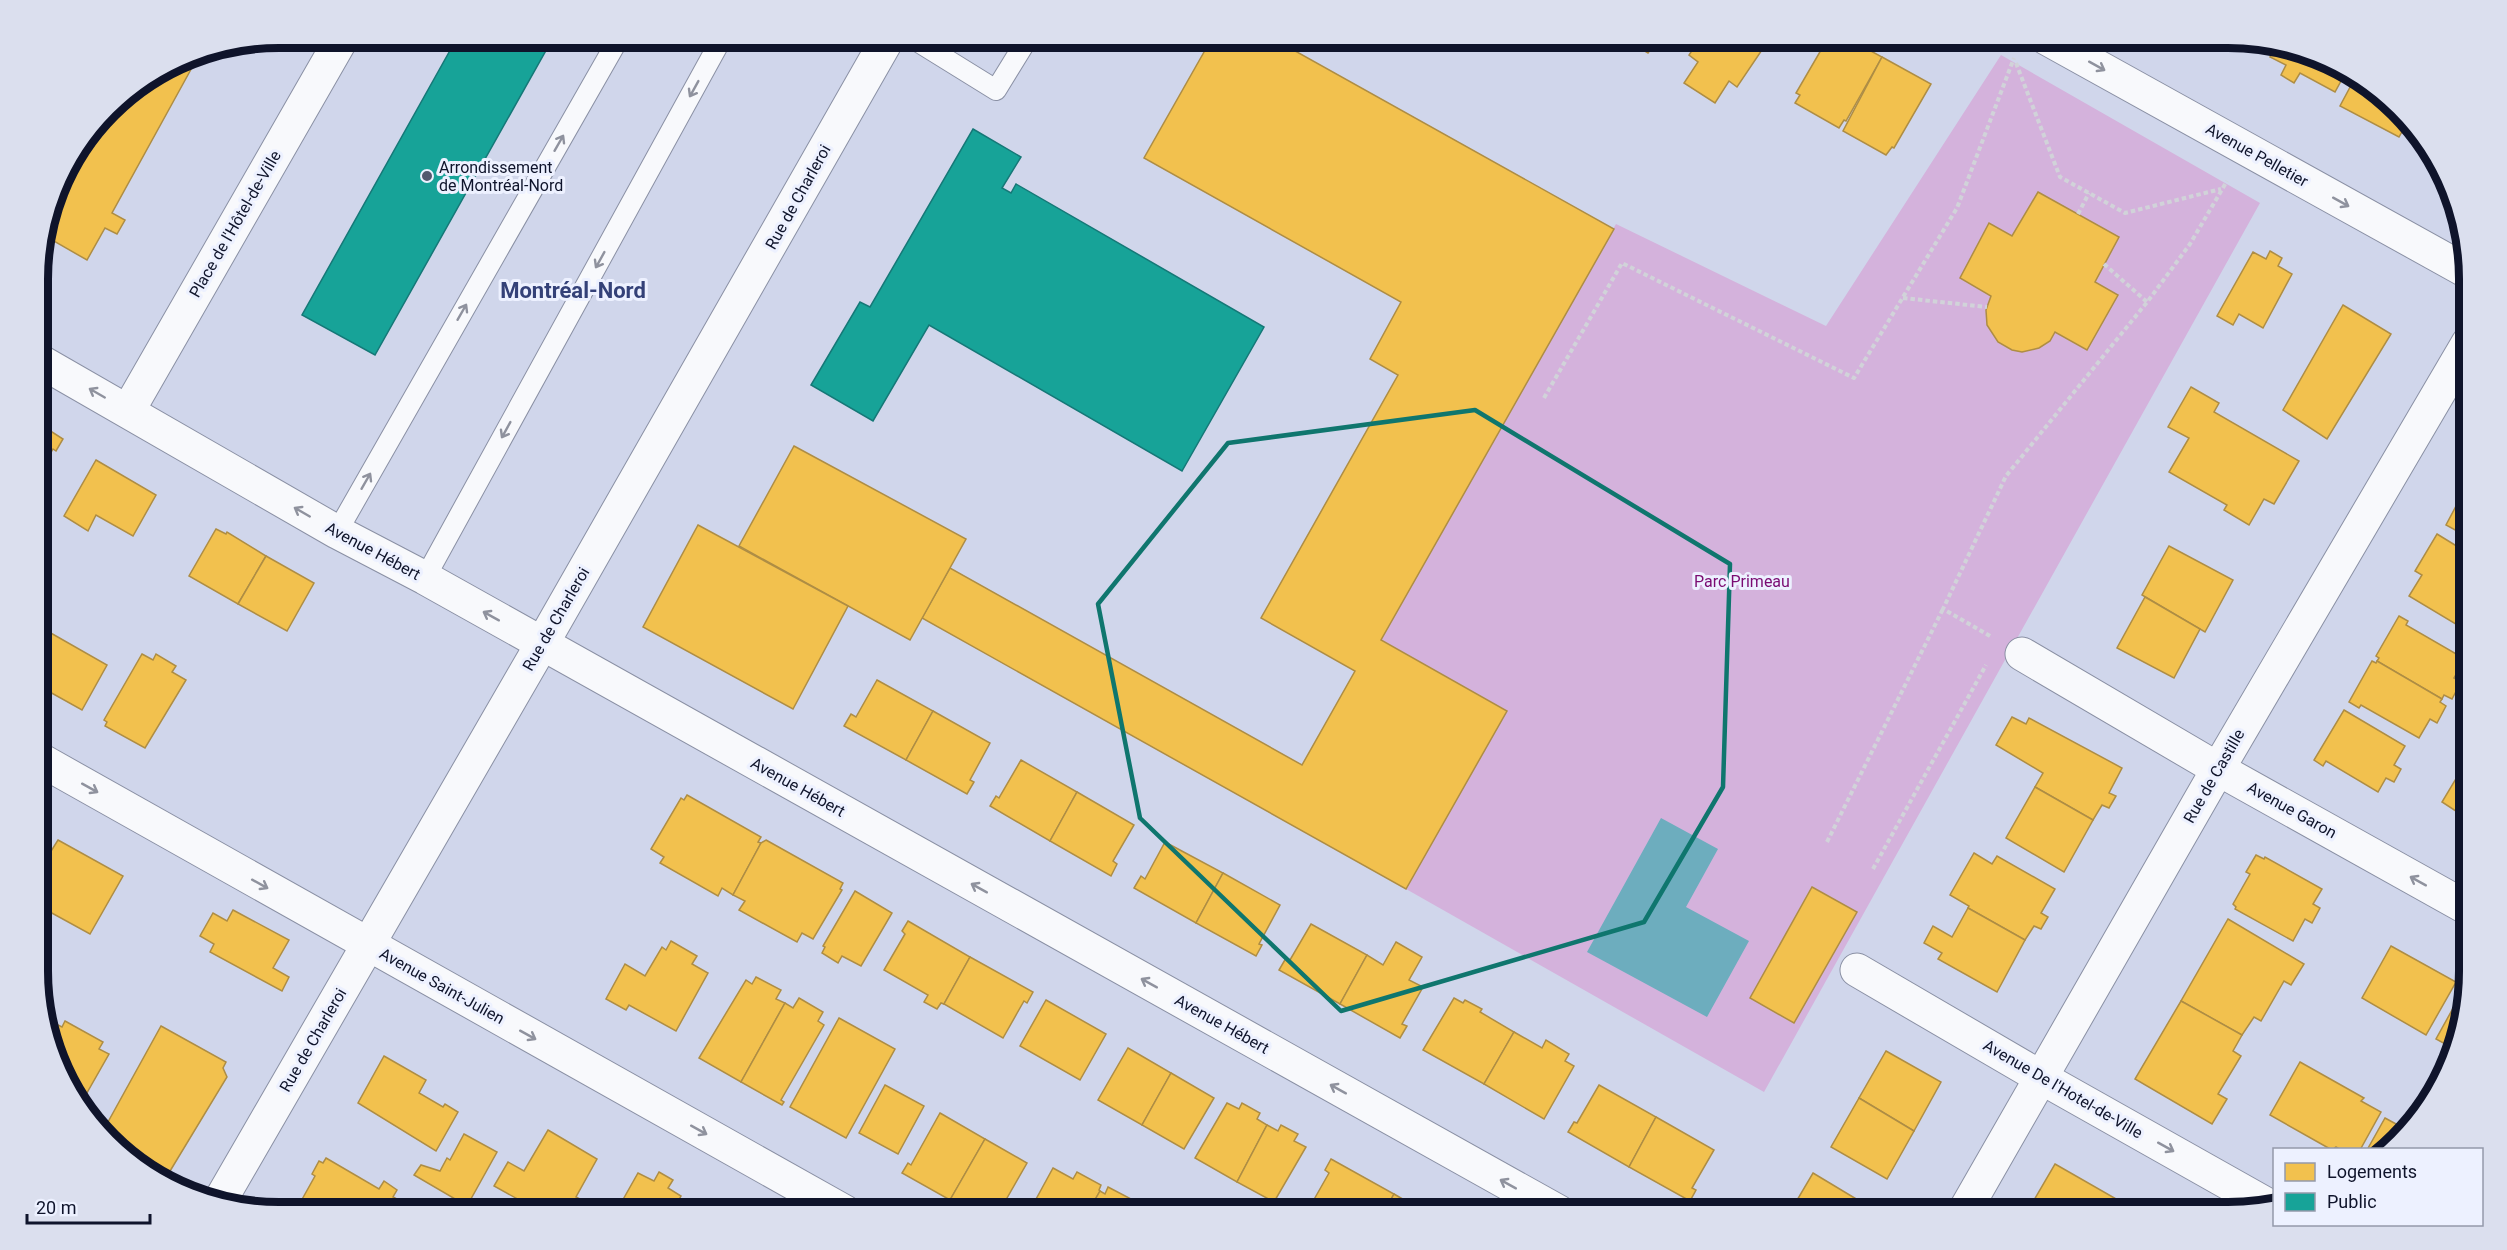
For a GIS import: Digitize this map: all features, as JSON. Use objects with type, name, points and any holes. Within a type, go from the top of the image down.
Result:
[{"type":"street","name":"Place de l'Hôtel-de-Ville","points":[[128,411],[336,48]]},
{"type":"street","name":"Rue de Charleroi","points":[[223,1195],[542,644],[882,48]]},
{"type":"street","name":"Avenue Pelletier","points":[[2064,48],[2459,267]]},
{"type":"street","name":"Rue de Castille","points":[[1970,1202],[2218,769],[2459,358]]},
{"type":"street","name":"Avenue Hébert","points":[[48,366],[337,532],[425,578],[1541,1202]]},
{"type":"street","name":"Avenue Garon","points":[[2011,647],[2218,769],[2459,903]]},
{"type":"street","name":"Avenue Saint-Julien","points":[[48,764],[827,1202]]},
{"type":"street","name":"Avenue De l'Hotel-de-Ville","points":[[1857,970],[2258,1200]]},
{"type":"lane","points":[[337,532],[613,48]]},
{"type":"lane","points":[[425,578],[716,48]]},
{"type":"lane","points":[[928,48],[996,90],[1022,48]]},
{"type":"path","points":[[2010,48],[2060,177],[2125,213],[2222,189]]},
{"type":"path","points":[[1544,398],[1622,263],[1854,378],[1957,208],[2014,58]]},
{"type":"path","points":[[1827,842],[1943,609],[2006,476],[2147,302],[2190,244],[2245,148]]},
{"type":"path","points":[[2078,214],[2089,193]]},
{"type":"path","points":[[2104,264],[2147,302]]},
{"type":"path","points":[[1903,298],[1987,307]]},
{"type":"path","points":[[1873,869],[2011,647],[1943,609]]},
{"type":"highlighted area","points":[[1475,410],[1730,564],[1723,787],[1644,922],[1341,1011],[1140,818],[1098,604],[1228,443]]},
{"type":"green space","name":"Parc Primeau","points":[[2001,55],[2260,203],[1764,1092],[1406,889],[1506,711],[1381,640],[1616,224],[1826,326]]},
{"type":"water","points":[[1661,818],[1718,849],[1686,907],[1749,941],[1707,1017],[1587,952]]},
{"type":"building: Logements","points":[[1206,48],[1290,48],[1614,229],[1381,640],[1507,711],[1406,889],[922,618],[950,568],[1302,765],[1355,671],[1261,618],[1398,375],[1370,359],[1401,302],[1144,158]]},
{"type":"building: Logements","points":[[1640,48],[1652,48],[1648,53]]},
{"type":"building: Logements","points":[[1694,48],[1763,48],[1737,87],[1729,81],[1715,103],[1684,83],[1698,62],[1689,55]]},
{"type":"building: Logements","points":[[1822,48],[1865,48],[1882,57],[1846,121],[1844,120],[1839,128],[1795,103],[1800,95],[1796,93]]},
{"type":"building: Logements","points":[[2273,52],[2302,60],[2342,78],[2335,92],[2300,73],[2294,83],[2281,75],[2286,65],[2270,57]]},
{"type":"building: Logements","points":[[1882,57],[1931,84],[1894,148],[1892,147],[1886,155],[1843,131]]},
{"type":"building: Logements","points":[[194,65],[112,213],[125,220],[117,234],[105,228],[87,260],[51,240],[60,205],[79,163],[105,127],[127,105],[163,79]]},
{"type":"building: Logements","points":[[2352,84],[2380,105],[2404,129],[2399,137],[2340,106]]},
{"type":"building: Logements","points":[[2038,192],[2119,237],[2095,282],[2118,295],[2087,350],[2055,332],[2050,341],[2039,348],[2022,352],[2012,350],[1998,342],[1987,325],[1986,310],[1991,296],[1960,278],[1989,223],[2012,236]]},
{"type":"building: Logements","points":[[2270,251],[2282,258],[2278,266],[2292,274],[2263,328],[2239,314],[2233,325],[2217,316],[2253,252],[2266,259]]},
{"type":"building: Logements","points":[[2343,305],[2391,334],[2327,439],[2283,410]]},
{"type":"building: Logements","points":[[2191,387],[2219,403],[2214,412],[2299,461],[2274,504],[2264,499],[2249,525],[2224,510],[2227,505],[2169,472],[2189,438],[2168,427]]},
{"type":"building: Logements","points":[[48,429],[63,439],[56,451],[53,449],[48,458]]},
{"type":"building: Logements","points":[[794,446],[966,539],[910,640],[739,546]]},
{"type":"building: Logements","points":[[96,460],[156,495],[133,536],[96,515],[88,531],[64,516]]},
{"type":"building: Logements","points":[[2459,500],[2459,532],[2446,525]]},
{"type":"building: Logements","points":[[698,525],[848,606],[793,709],[643,627]]},
{"type":"building: Logements","points":[[216,529],[226,534],[227,532],[266,556],[238,604],[189,576]]},
{"type":"building: Logements","points":[[2437,534],[2459,547],[2459,626],[2409,596],[2422,575],[2415,571]]},
{"type":"building: Logements","points":[[2169,546],[2233,580],[2205,632],[2142,595]]},
{"type":"building: Logements","points":[[266,556],[314,583],[287,631],[238,604]]},
{"type":"building: Logements","points":[[2145,597],[2200,629],[2174,678],[2117,648]]},
{"type":"building: Logements","points":[[2399,616],[2408,621],[2406,625],[2459,656],[2459,669],[2454,678],[2459,681],[2459,686],[2452,699],[2444,695],[2442,699],[2377,661],[2379,658],[2376,656]]},
{"type":"building: Logements","points":[[48,631],[107,665],[82,710],[48,691]]},
{"type":"building: Logements","points":[[142,654],[153,660],[156,654],[176,666],[172,672],[186,680],[145,748],[105,726],[107,722],[104,720]]},
{"type":"building: Logements","points":[[2372,661],[2376,663],[2377,661],[2442,699],[2440,702],[2446,706],[2437,723],[2430,719],[2419,738],[2361,705],[2359,708],[2349,702]]},
{"type":"building: Logements","points":[[877,680],[933,711],[906,760],[844,726],[851,714],[856,717]]},
{"type":"building: Logements","points":[[2344,710],[2405,746],[2394,765],[2401,769],[2394,782],[2386,778],[2378,792],[2326,761],[2323,766],[2314,760]]},
{"type":"building: Logements","points":[[933,711],[990,743],[970,780],[974,782],[967,794],[906,760]]},
{"type":"building: Logements","points":[[2012,717],[2026,724],[2029,718],[2122,768],[2109,793],[2116,796],[2109,808],[2102,805],[2093,820],[2035,787],[2043,773],[1996,745]]},
{"type":"building: Logements","points":[[1021,760],[1077,792],[1050,841],[990,806],[996,796],[999,798]]},
{"type":"building: Logements","points":[[2459,774],[2459,813],[2442,802]]},
{"type":"building: Logements","points":[[2035,787],[2093,820],[2064,872],[2006,838]]},
{"type":"building: Logements","points":[[1077,792],[1134,825],[1113,861],[1117,864],[1111,876],[1050,841]]},
{"type":"building: Logements","points":[[687,795],[761,837],[758,842],[761,843],[733,895],[722,888],[718,896],[660,863],[664,857],[651,849],[681,798],[684,800]]},
{"type":"building: Logements","points":[[58,840],[123,876],[90,934],[48,911],[48,856]]},
{"type":"building: Logements","points":[[766,840],[843,883],[840,889],[842,890],[813,939],[802,933],[797,942],[739,910],[745,901],[733,895],[761,843]]},
{"type":"building: Logements","points":[[1165,842],[1223,873],[1196,923],[1134,888],[1141,876],[1145,879]]},
{"type":"building: Logements","points":[[1974,853],[1992,864],[1997,856],[2055,889],[2041,913],[2048,917],[2041,929],[2034,926],[2025,940],[1968,908],[1969,906],[1950,895]]},
{"type":"building: Logements","points":[[2256,855],[2264,859],[2265,857],[2322,889],[2313,904],[2320,908],[2312,923],[2305,919],[2293,941],[2235,909],[2233,904],[2250,874],[2246,872]]},
{"type":"building: Logements","points":[[1223,873],[1280,905],[1259,944],[1262,945],[1256,956],[1196,923]]},
{"type":"building: Logements","points":[[1812,887],[1857,912],[1794,1023],[1750,998]]},
{"type":"building: Logements","points":[[855,891],[892,913],[861,966],[842,956],[838,963],[822,953],[825,947],[823,946]]},
{"type":"building: Logements","points":[[1968,908],[2025,940],[1997,992],[1938,959],[1942,953],[1924,943],[1933,926],[1952,937]]},
{"type":"building: Logements","points":[[233,910],[289,940],[273,968],[289,977],[282,991],[210,952],[214,944],[200,936],[213,913],[227,921]]},
{"type":"building: Logements","points":[[2228,919],[2304,964],[2291,985],[2284,981],[2261,1021],[2254,1017],[2242,1035],[2181,1001]]},
{"type":"building: Logements","points":[[908,921],[970,957],[944,1004],[941,1003],[937,1009],[924,1002],[928,995],[884,970],[905,934],[902,931]]},
{"type":"building: Logements","points":[[1311,924],[1367,955],[1340,1004],[1279,970],[1286,958],[1290,960]]},
{"type":"building: Logements","points":[[671,941],[697,956],[692,964],[708,973],[676,1031],[629,1005],[626,1010],[606,999],[625,964],[645,976],[662,947],[666,950]]},
{"type":"building: Logements","points":[[1396,942],[1422,957],[1409,980],[1423,987],[1402,1024],[1407,1026],[1400,1038],[1340,1004],[1367,955],[1383,965]]},
{"type":"building: Logements","points":[[2391,946],[2456,982],[2426,1035],[2362,998]]},
{"type":"building: Logements","points":[[970,957],[1033,992],[1027,1003],[1024,1001],[1003,1038],[944,1004]]},
{"type":"building: Logements","points":[[756,977],[781,990],[776,999],[785,1003],[741,1082],[699,1058],[746,980],[752,984]]},
{"type":"building: Logements","points":[[799,998],[823,1012],[818,1021],[824,1025],[781,1100],[784,1102],[782,1105],[741,1082],[785,1003],[793,1008]]},
{"type":"building: Logements","points":[[1454,998],[1463,1003],[1465,1000],[1482,1009],[1480,1012],[1514,1032],[1484,1084],[1423,1050]]},
{"type":"building: Logements","points":[[1046,1000],[1106,1034],[1080,1080],[1020,1046]]},
{"type":"building: Logements","points":[[2181,1001],[2242,1035],[2233,1051],[2241,1056],[2218,1094],[2227,1099],[2212,1124],[2135,1079]]},
{"type":"building: Logements","points":[[2457,1001],[2447,1045],[2436,1039]]},
{"type":"building: Logements","points":[[839,1018],[895,1049],[846,1138],[790,1107]]},
{"type":"building: Logements","points":[[65,1021],[103,1042],[99,1049],[109,1054],[85,1096],[66,1060],[54,1023],[62,1027]]},
{"type":"building: Logements","points":[[161,1026],[226,1062],[223,1068],[227,1077],[168,1174],[138,1154],[107,1125]]},
{"type":"building: Logements","points":[[1514,1032],[1542,1048],[1546,1040],[1569,1054],[1565,1061],[1574,1066],[1544,1119],[1484,1084]]},
{"type":"building: Logements","points":[[1128,1048],[1171,1073],[1142,1125],[1098,1100]]},
{"type":"building: Logements","points":[[1886,1051],[1941,1082],[1914,1131],[1859,1098]]},
{"type":"building: Logements","points":[[384,1056],[426,1080],[419,1093],[443,1107],[445,1104],[458,1112],[436,1151],[358,1103]]},
{"type":"building: Logements","points":[[2300,1062],[2364,1098],[2361,1101],[2381,1112],[2361,1148],[2328,1148],[2270,1115]]},
{"type":"building: Logements","points":[[1171,1073],[1214,1098],[1184,1149],[1142,1125]]},
{"type":"building: Logements","points":[[885,1085],[924,1106],[898,1154],[859,1133]]},
{"type":"building: Logements","points":[[1599,1085],[1656,1117],[1629,1167],[1568,1132],[1574,1122],[1577,1123]]},
{"type":"building: Logements","points":[[1859,1098],[1914,1131],[1887,1179],[1831,1147]]},
{"type":"building: Logements","points":[[1227,1103],[1239,1109],[1242,1103],[1260,1113],[1257,1119],[1267,1125],[1237,1182],[1195,1158]]},
{"type":"building: Logements","points":[[940,1113],[985,1139],[950,1200],[902,1173],[908,1163],[911,1165]]},
{"type":"building: Logements","points":[[1656,1117],[1714,1150],[1692,1188],[1696,1190],[1690,1201],[1629,1167]]},
{"type":"building: Logements","points":[[2385,1118],[2399,1126],[2376,1148],[2368,1148]]},
{"type":"building: Logements","points":[[1267,1125],[1278,1131],[1281,1125],[1298,1134],[1294,1141],[1306,1147],[1274,1202],[1237,1182]]},
{"type":"building: Logements","points":[[548,1130],[597,1159],[576,1197],[582,1200],[581,1202],[523,1202],[494,1186],[508,1162],[524,1171]]},
{"type":"building: Logements","points":[[464,1134],[497,1152],[469,1202],[460,1202],[414,1175],[421,1165],[440,1171],[447,1158],[450,1160]]},
{"type":"building: Logements","points":[[985,1139],[1027,1163],[1005,1202],[954,1202],[950,1200]]},
{"type":"building: Logements","points":[[326,1158],[379,1189],[384,1181],[397,1190],[393,1197],[403,1202],[301,1202],[315,1176],[312,1174],[319,1161],[323,1163]]},
{"type":"building: Logements","points":[[1331,1159],[1394,1194],[1390,1202],[1313,1202],[1329,1173],[1325,1170]]},
{"type":"building: Logements","points":[[2055,1164],[2122,1202],[2033,1202]]},
{"type":"building: Logements","points":[[1053,1168],[1073,1179],[1077,1172],[1101,1185],[1094,1202],[1034,1202]]},
{"type":"building: Logements","points":[[659,1172],[673,1180],[668,1188],[681,1196],[678,1202],[622,1202],[638,1173],[654,1181]]},
{"type":"building: Logements","points":[[1813,1173],[1861,1202],[1796,1202]]},
{"type":"building: Logements","points":[[1108,1187],[1133,1200],[1132,1202],[1094,1202],[1100,1191],[1105,1194]]},
{"type":"building: Logements","points":[[1394,1194],[1408,1202],[1390,1202]]},
{"type":"building: Public","name":"Arrondissement de Montréal-Nord","points":[[451,48],[547,48],[375,355],[302,315]]},
{"type":"building: Public","points":[[973,129],[1021,157],[1002,188],[1011,193],[1016,184],[1264,327],[1182,471],[929,325],[873,421],[811,385],[860,302],[870,307]]},
{"type":"place","name":"Arrondissement de Montréal-Nord","points":[[427,176]]},
{"type":"district","name":"Montréal-Nord","points":[[573,290]]}]
